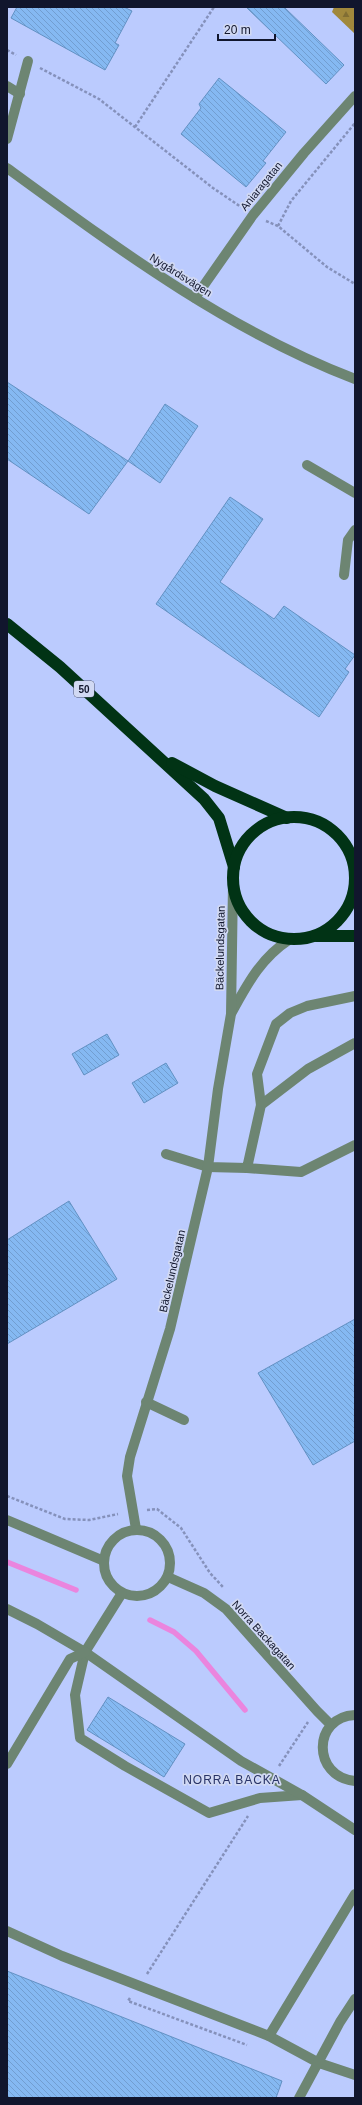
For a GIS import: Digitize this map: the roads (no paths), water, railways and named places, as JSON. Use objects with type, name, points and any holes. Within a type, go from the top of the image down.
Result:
[{"type":"highway","name":"50","points":[[7,624],[60,667],[204,798],[219,818],[234,867]]},
{"type":"highway","name":"50","points":[[159,756],[215,786],[287,818]]},
{"type":"highway","points":[[315,936],[328,929],[347,909],[355,882],[355,869],[346,847],[331,830],[310,819],[287,818],[269,823],[252,834],[238,855],[234,867],[233,884],[237,900],[245,915],[258,927],[273,936],[290,939],[315,936],[355,936]]},
{"type":"street","points":[[7,139],[28,61]]},
{"type":"street","points":[[7,86],[20,94]]},
{"type":"street","name":"Aniaragatan","points":[[195,298],[253,215],[304,153],[355,96]]},
{"type":"street","name":"Nygårdsvägen","points":[[7,168],[133,260],[230,321],[326,368],[355,379]]},
{"type":"street","points":[[307,465],[355,493]]},
{"type":"street","points":[[344,575],[348,540],[355,530]]},
{"type":"street","name":"Bäckelundsgatan","points":[[136,1529],[127,1476],[130,1457],[170,1329],[208,1167],[218,1089],[231,1014],[233,884]]},
{"type":"street","name":"Bäckelundsgatan","points":[[231,1014],[252,975],[275,949],[290,939]]},
{"type":"street","points":[[247,1168],[261,1105],[257,1074],[276,1024],[290,1013],[307,1006],[355,996]]},
{"type":"street","points":[[261,1105],[308,1069],[355,1043]]},
{"type":"street","points":[[166,1154],[208,1167],[301,1172],[355,1145]]},
{"type":"street","points":[[146,1402],[184,1420]]},
{"type":"street","points":[[7,1520],[104,1561]]},
{"type":"street","points":[[136,1529],[147,1530],[158,1536],[166,1544],[170,1554],[171,1566],[168,1577],[162,1586],[143,1596],[132,1596],[122,1593],[108,1580],[104,1571],[105,1551],[114,1539],[126,1531],[136,1529]]},
{"type":"street","name":"Norra Backagatan","points":[[168,1577],[204,1593],[226,1609],[316,1711],[331,1725]]},
{"type":"street","points":[[122,1593],[85,1652],[75,1695],[80,1738],[125,1766],[209,1813],[260,1798],[302,1795]]},
{"type":"street","points":[[7,1609],[37,1624],[85,1652],[241,1761],[302,1795],[355,1830]]},
{"type":"street","points":[[7,1764],[70,1659],[85,1652]]},
{"type":"street","points":[[355,1714],[339,1719],[331,1725],[325,1735],[322,1746],[328,1768],[337,1776],[355,1781]]},
{"type":"street","points":[[269,2036],[355,1894]]},
{"type":"street","points":[[7,1931],[62,1956],[269,2036],[319,2063],[355,2075]]},
{"type":"street","points":[[299,2098],[340,2022],[355,1999]]},
{"type":"waterway","points":[[7,1562],[76,1590]]},
{"type":"waterway","points":[[150,1620],[174,1632],[196,1651],[245,1710]]},
{"type":"district","name":"NORRA BACKA","points":[[232,1780]]}]
